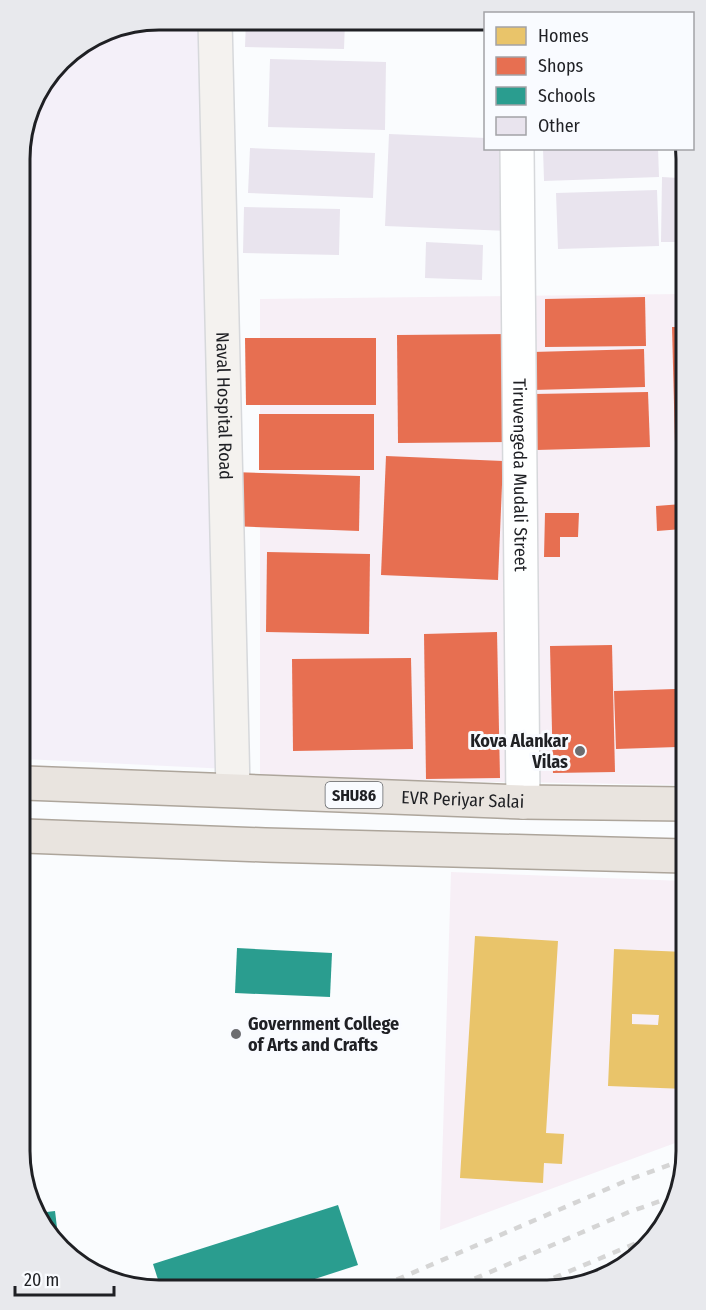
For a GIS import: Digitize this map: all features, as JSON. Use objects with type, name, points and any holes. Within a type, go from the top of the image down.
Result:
[{"type":"main road","name":"EVR Periyar Salai","points":[[30,783],[523,802],[676,804]]},
{"type":"main road","points":[[30,836],[676,856]]},
{"type":"street","name":"Naval Hospital Road","points":[[215,30],[233,790]]},
{"type":"street","name":"Tiruvengeda Mudali Street","points":[[518,150],[523,802]]},
{"type":"shaded area","points":[[206,30],[228,769],[30,759],[30,159],[32,134],[47,95],[74,62],[95,47],[110,40],[142,31]]},
{"type":"shaded area","points":[[676,294],[676,785],[260,778],[260,299]]},
{"type":"shaded area","points":[[451,872],[676,881],[676,1143],[440,1230]]},
{"type":"building: Homes","points":[[475,936],[558,941],[546,1133],[564,1134],[562,1164],[544,1163],[543,1183],[460,1178]]},
{"type":"building: Homes","points":[[614,949],[676,952],[676,1089],[608,1086]],"holes":[[[632,1014],[659,1015],[658,1025],[632,1024]]]},
{"type":"building: Shops","points":[[645,297],[646,346],[545,347],[545,299]]},
{"type":"building: Shops","points":[[672,327],[676,327],[675,443]]},
{"type":"building: Shops","points":[[510,334],[511,442],[398,443],[397,335]]},
{"type":"building: Shops","points":[[245,338],[376,338],[376,405],[246,405]]},
{"type":"building: Shops","points":[[644,349],[645,387],[533,390],[532,352]]},
{"type":"building: Shops","points":[[648,392],[650,447],[536,450],[534,394]]},
{"type":"building: Shops","points":[[259,414],[374,414],[374,470],[259,470]]},
{"type":"building: Shops","points":[[386,456],[503,461],[498,580],[381,575]]},
{"type":"building: Shops","points":[[232,472],[360,476],[359,531],[230,526]]},
{"type":"building: Shops","points":[[676,504],[676,529],[657,531],[656,506]]},
{"type":"building: Shops","points":[[545,513],[579,513],[578,537],[560,537],[560,557],[544,557]]},
{"type":"building: Shops","points":[[267,552],[370,554],[369,634],[266,632]]},
{"type":"building: Shops","points":[[497,632],[500,778],[426,779],[424,634]]},
{"type":"building: Shops","points":[[612,645],[615,772],[553,773],[550,646]]},
{"type":"building: Shops","points":[[411,658],[413,749],[293,751],[292,659]]},
{"type":"building: Shops","points":[[675,689],[676,747],[616,749],[614,691]]},
{"type":"building: Schools","points":[[237,948],[332,953],[330,997],[235,993]]},
{"type":"building: Schools","points":[[338,1205],[358,1265],[312,1280],[159,1280],[153,1264]]},
{"type":"building: Schools","points":[[55,1211],[57,1230],[52,1223],[45,1212]]},
{"type":"building: Other","points":[[246,30],[345,30],[344,49],[245,47]]},
{"type":"building: Other","points":[[270,59],[386,62],[385,130],[268,127]]},
{"type":"building: Other","points":[[389,134],[484,138],[484,150],[513,150],[509,231],[385,226]]},
{"type":"building: Other","points":[[250,148],[375,153],[373,198],[248,193]]},
{"type":"building: Other","points":[[543,150],[658,150],[659,177],[544,181]]},
{"type":"building: Other","points":[[662,177],[676,178],[676,242],[661,242]]},
{"type":"building: Other","points":[[657,190],[659,246],[558,249],[556,193]]},
{"type":"building: Other","points":[[244,207],[340,209],[339,255],[243,253]]},
{"type":"building: Other","points":[[426,242],[483,245],[482,280],[425,278]]},
{"type":"railway","points":[[396,1280],[628,1180],[676,1163]]},
{"type":"railway","points":[[472,1280],[629,1212],[666,1199]]},
{"type":"railway","points":[[549,1280],[637,1243]]},
{"type":"place","name":"Kova Alankar Vilas","points":[[580,751]]},
{"type":"place","name":"Government College of Arts and Crafts","points":[[236,1034]]}]
